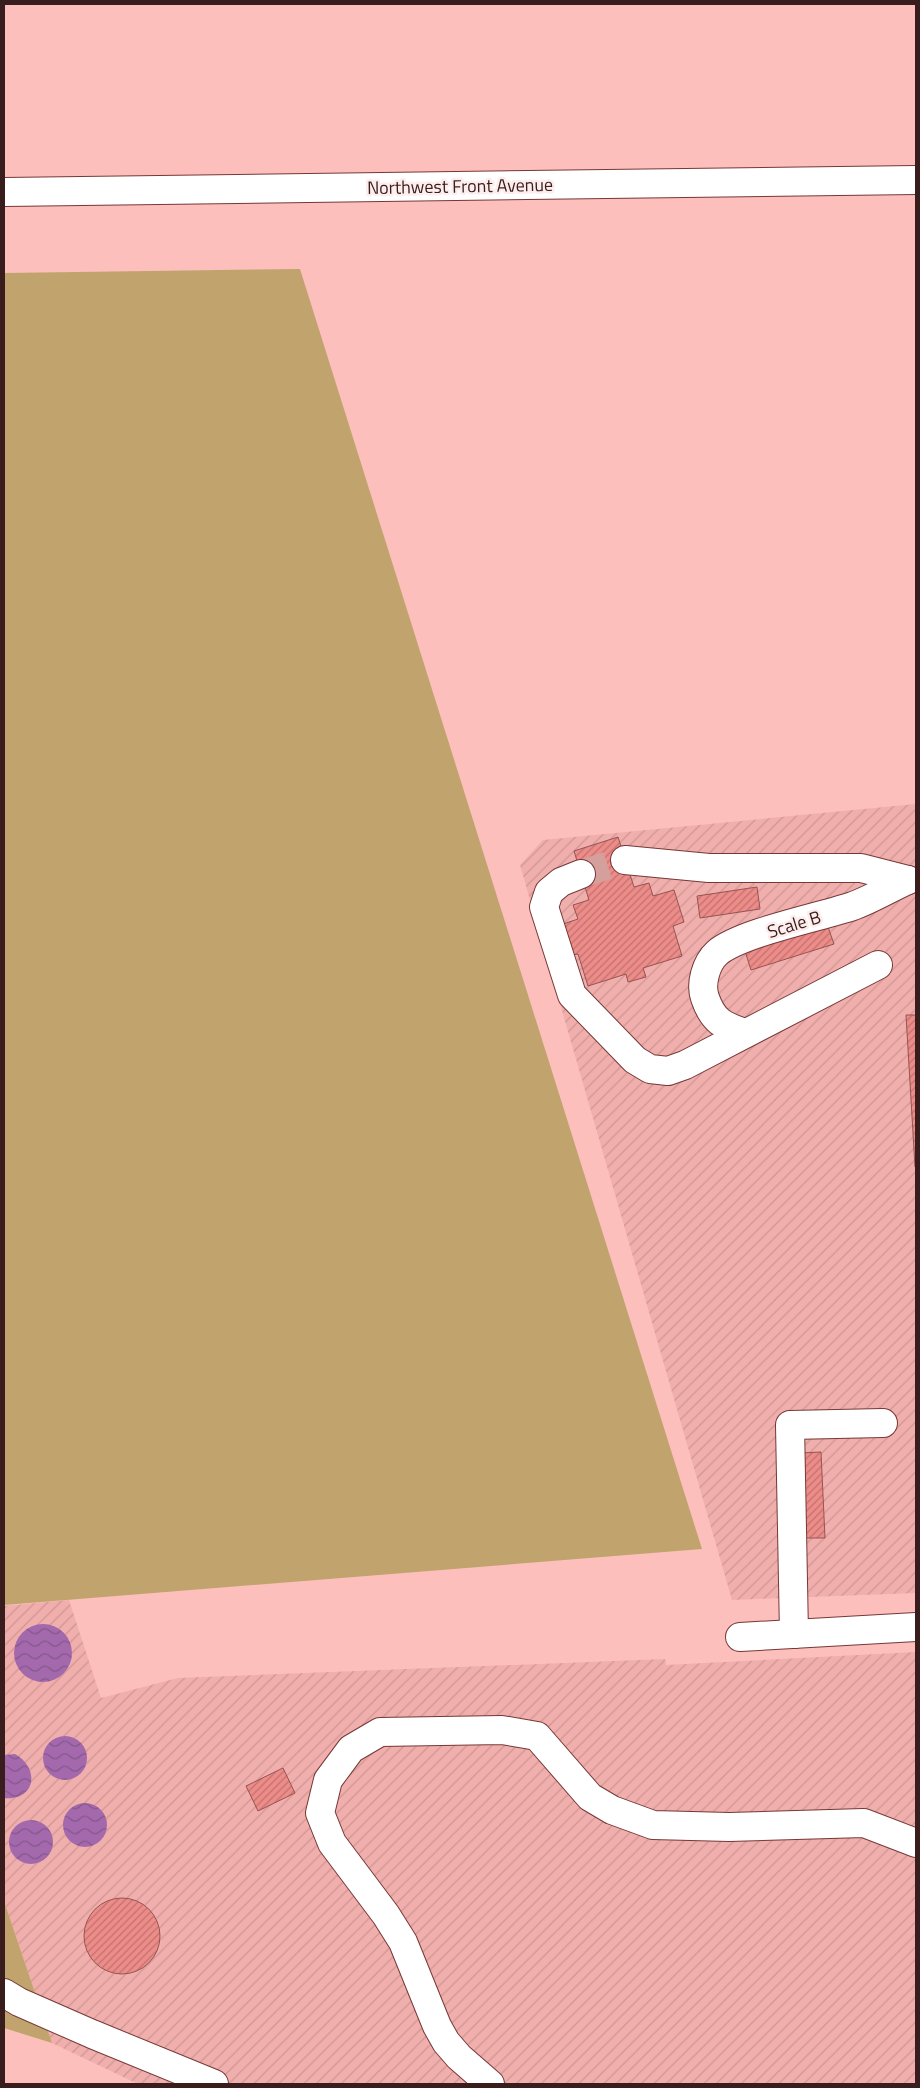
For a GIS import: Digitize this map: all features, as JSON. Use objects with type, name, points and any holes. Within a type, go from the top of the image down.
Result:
[{"type":"street","name":"Northwest Front Avenue","points":[[4,192],[916,180]]},
{"type":"street","name":"Scale B","points":[[625,860],[710,868],[861,868],[908,880],[854,906],[735,942],[717,954],[706,971],[703,992],[710,1012],[726,1027],[746,1033]]},
{"type":"street","points":[[581,874],[561,882],[549,892],[544,906],[572,995],[635,1060],[650,1069],[668,1071],[685,1066],[878,964]]},
{"type":"street","points":[[794,1634],[790,1426],[883,1423]]},
{"type":"street","points":[[740,1637],[916,1627]]},
{"type":"street","points":[[490,2084],[459,2057],[446,2042],[437,2026],[403,1942],[386,1915],[332,1843],[320,1813],[328,1780],[351,1749],[380,1732],[502,1730],[537,1736],[590,1797],[612,1810],[653,1825],[729,1826],[864,1823],[916,1843]]},
{"type":"street","points":[[4,1993],[19,2002],[92,2034],[214,2084]]},
{"type":"shaded area","points":[[300,269],[702,1549],[4,1605],[4,273]]},
{"type":"shaded area","points":[[916,804],[916,1593],[732,1600],[520,865],[543,840]]},
{"type":"shaded area","points":[[69,1600],[101,1698],[178,1678],[665,1659],[666,1665],[916,1652],[916,2084],[138,2084],[52,2043],[4,1901],[4,1606]]},
{"type":"shaded area","points":[[4,1901],[52,2043],[4,2028]]},
{"type":"water","points":[[43,1624],[54,1626],[64,1632],[70,1642],[72,1653],[70,1664],[64,1674],[54,1680],[43,1682],[32,1680],[22,1674],[16,1664],[14,1653],[16,1642],[22,1632],[32,1626]]},
{"type":"water","points":[[69,1736],[81,1742],[86,1749],[86,1767],[81,1774],[74,1779],[61,1780],[53,1777],[46,1770],[43,1754],[46,1746],[53,1739]]},
{"type":"water","points":[[15,1754],[29,1768],[31,1783],[22,1794],[14,1798],[4,1798],[4,1755]]},
{"type":"water","points":[[89,1803],[101,1809],[106,1816],[106,1834],[101,1841],[94,1846],[81,1847],[73,1844],[66,1837],[63,1821],[66,1813],[73,1806]]},
{"type":"water","points":[[35,1820],[47,1826],[52,1833],[52,1851],[47,1858],[40,1863],[27,1864],[19,1861],[12,1854],[9,1838],[12,1830],[19,1823]]},
{"type":"building","points":[[618,837],[634,887],[649,883],[653,896],[674,890],[684,922],[673,926],[682,956],[643,968],[646,977],[628,982],[626,974],[588,986],[578,954],[573,955],[563,924],[578,919],[573,905],[589,900],[574,851]]},
{"type":"building","points":[[757,887],[760,909],[700,918],[697,896]]},
{"type":"building","points":[[827,924],[834,944],[751,970],[745,951]]},
{"type":"building","points":[[906,1015],[916,1015],[916,1167],[915,1167]]},
{"type":"building","points":[[821,1452],[825,1538],[804,1538],[799,1453]]},
{"type":"building","points":[[283,1768],[295,1793],[258,1811],[246,1786]]},
{"type":"building","points":[[122,1898],[137,1901],[149,1909],[157,1921],[160,1936],[157,1951],[149,1963],[137,1971],[122,1974],[107,1971],[95,1963],[87,1951],[84,1936],[87,1921],[95,1909],[107,1901]]},
{"type":"tunnel","points":[[581,874],[625,860]]}]
